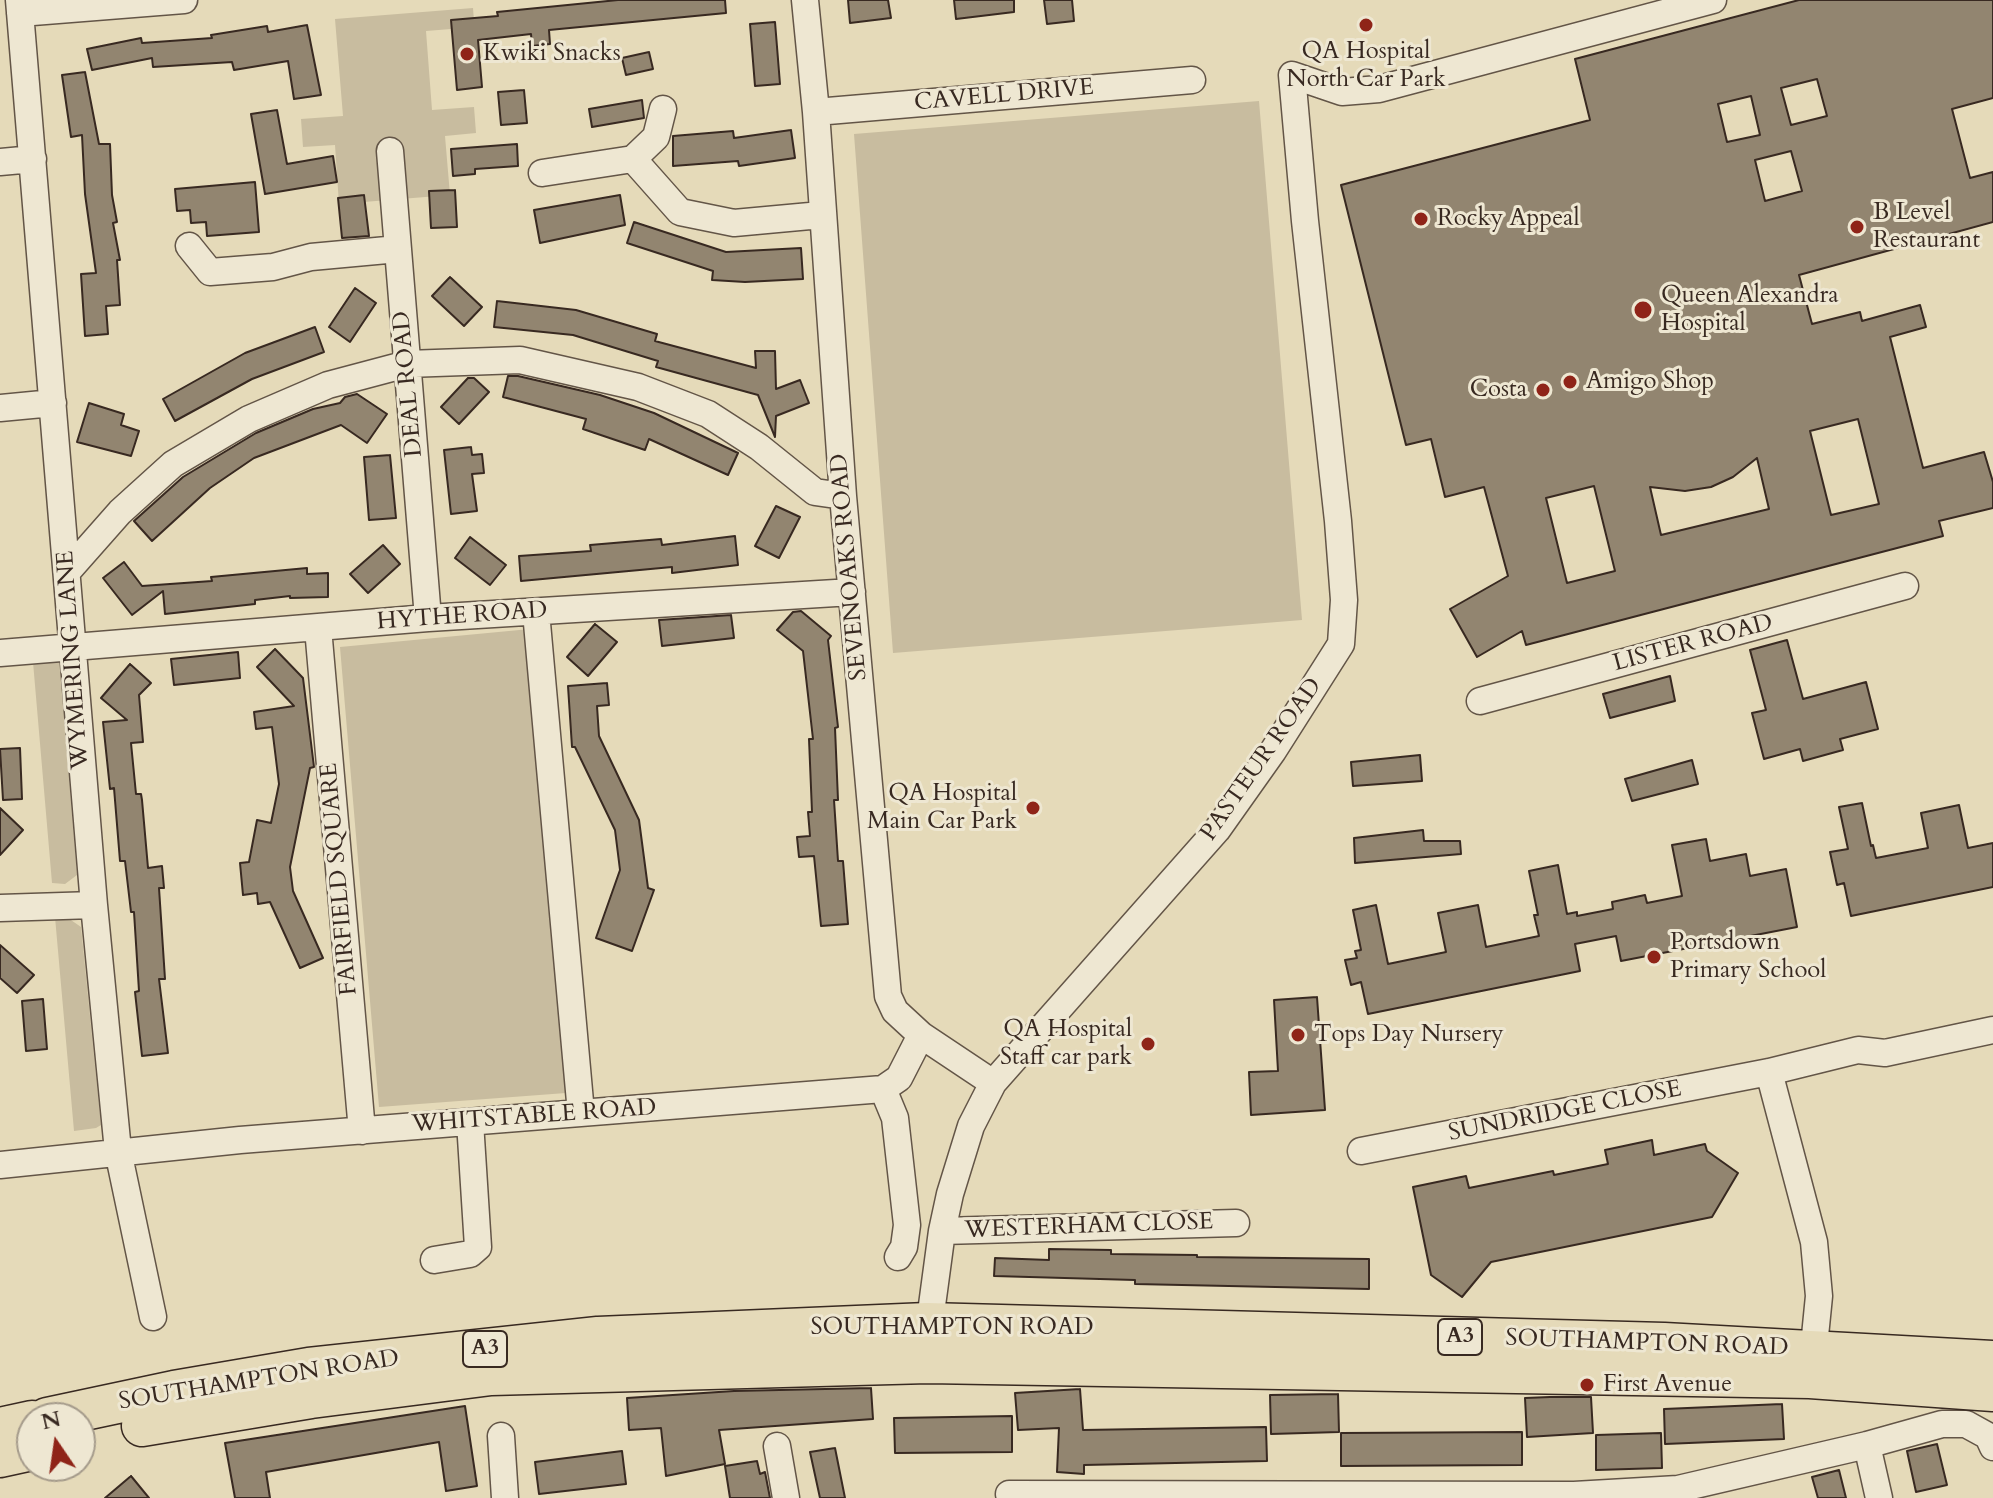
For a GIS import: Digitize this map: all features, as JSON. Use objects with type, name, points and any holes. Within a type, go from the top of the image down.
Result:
[{"type":"main road","name":"SOUTHAMPTON ROAD","points":[[96,1408],[309,1368],[598,1337],[927,1323],[1664,1343],[1993,1391]]},
{"type":"main road","name":"SOUTHAMPTON ROAD","points":[[96,1436],[179,1418],[491,1375],[928,1363],[1812,1364],[1993,1361]]},
{"type":"street","points":[[20,6],[184,0]]},
{"type":"street","name":"SEVENOAKS ROAD","points":[[805,0],[816,112],[843,496],[888,996],[895,1011],[921,1035],[993,1083]]},
{"type":"street","name":"PASTEUR ROAD","points":[[928,1363],[927,1323],[942,1231],[971,1126],[993,1083],[1217,830],[1273,751],[1341,644],[1344,600],[1338,521],[1292,75],[1342,92],[1379,89],[1713,0]]},
{"type":"street","name":"WYMERING LANE","points":[[20,6],[72,648],[118,1151],[153,1317]]},
{"type":"street","name":"CAVELL DRIVE","points":[[816,112],[1192,80]]},
{"type":"street","points":[[542,173],[633,159],[656,137],[663,109]]},
{"type":"street","name":"DEAL ROAD","points":[[390,151],[428,618]]},
{"type":"street","points":[[0,162],[33,159]]},
{"type":"street","points":[[633,159],[680,212],[734,223],[821,215]]},
{"type":"street","points":[[189,246],[210,272],[273,267],[311,257],[398,249]]},
{"type":"street","points":[[67,572],[120,512],[173,464],[249,419],[328,385],[407,364],[520,360],[638,387],[708,414],[759,447],[815,492],[843,496]]},
{"type":"street","points":[[0,408],[53,403]]},
{"type":"street","name":"LISTER ROAD","points":[[1480,701],[1905,586]]},
{"type":"street","name":"HYTHE ROAD","points":[[0,653],[428,618],[852,592]]},
{"type":"street","points":[[536,612],[581,1113]]},
{"type":"street","name":"FAIRFIELD SQUARE","points":[[318,628],[362,1131]]},
{"type":"street","points":[[0,908],[94,905]]},
{"type":"street","name":"SUNDRIDGE CLOSE","points":[[1361,1151],[1769,1072],[1858,1050],[1885,1053],[1993,1030]]},
{"type":"street","points":[[898,1257],[904,1247],[907,1225],[895,1118],[883,1089],[899,1078],[921,1035]]},
{"type":"street","points":[[1769,1072],[1814,1242],[1819,1296],[1812,1364]]},
{"type":"street","name":"WHITSTABLE ROAD","points":[[0,1165],[118,1151],[883,1089]]},
{"type":"street","points":[[434,1260],[470,1254],[478,1247],[470,1122]]},
{"type":"street","name":"WESTERHAM CLOSE","points":[[942,1231],[1236,1223]]},
{"type":"street","points":[[1009,1494],[1574,1495],[1678,1489],[1867,1445],[1942,1424],[1966,1424],[1988,1436],[1993,1447]]},
{"type":"street","points":[[501,1436],[505,1498]]},
{"type":"street","points":[[1867,1445],[1879,1498]]},
{"type":"street","points":[[777,1446],[786,1498]]},
{"type":"shaded area","points":[[473,8],[474,21],[452,23],[451,29],[426,31],[432,110],[474,107],[476,133],[445,136],[450,195],[339,204],[335,145],[303,147],[301,119],[343,116],[335,19]]},
{"type":"shaded area","points":[[1259,101],[1302,620],[893,653],[854,134]]},
{"type":"shaded area","points":[[530,629],[566,1093],[379,1107],[340,647]]},
{"type":"shaded area","points":[[59,660],[77,875],[65,884],[52,883],[33,662]]},
{"type":"shaded area","points":[[55,917],[68,918],[81,927],[101,1125],[96,1128],[74,1131]]},
{"type":"building","points":[[618,0],[725,0],[726,13],[549,30],[550,44],[532,46],[531,34],[478,40],[482,87],[457,90],[451,20],[498,16],[497,12]]},
{"type":"building","points":[[848,0],[888,0],[891,18],[850,23]]},
{"type":"building","points":[[954,0],[1014,0],[1014,12],[956,19]]},
{"type":"building","points":[[1044,0],[1072,0],[1074,21],[1047,24]]},
{"type":"building","points":[[1799,0],[1993,0],[1993,98],[1952,109],[1970,178],[1993,172],[1993,222],[1799,275],[1812,324],[1860,312],[1862,321],[1920,305],[1926,327],[1890,337],[1923,468],[1984,452],[1993,482],[1993,508],[1939,521],[1943,536],[1526,645],[1522,631],[1477,657],[1450,609],[1508,576],[1484,487],[1445,497],[1431,439],[1406,445],[1341,185],[1590,120],[1575,59]],"holes":[[[1817,79],[1827,116],[1791,125],[1781,88]],[[1751,96],[1760,135],[1727,142],[1718,104]],[[1791,151],[1802,191],[1765,201],[1755,160]],[[1858,419],[1879,504],[1831,515],[1810,431]],[[1757,458],[1769,509],[1661,535],[1650,487],[1685,491],[1711,487],[1733,477]],[[1594,486],[1615,571],[1567,583],[1546,498]]]},
{"type":"building","points":[[775,22],[780,84],[755,86],[750,24]]},
{"type":"building","points":[[307,25],[321,95],[294,99],[288,61],[234,70],[232,62],[153,67],[152,58],[92,70],[87,49],[141,38],[142,43],[212,38],[211,35],[267,26],[268,32]]},
{"type":"building","points":[[649,52],[653,69],[626,75],[622,58]]},
{"type":"building","points":[[85,72],[99,144],[110,144],[112,195],[117,222],[113,223],[120,260],[117,260],[120,305],[106,306],[108,334],[85,336],[81,274],[96,273],[85,194],[82,135],[71,137],[62,75]]},
{"type":"building","points":[[524,90],[527,123],[501,125],[498,92]]},
{"type":"building","points":[[642,100],[644,118],[592,127],[589,109]]},
{"type":"building","points":[[277,110],[287,164],[333,156],[337,182],[265,194],[251,114]]},
{"type":"building","points":[[791,130],[795,158],[739,166],[738,161],[673,166],[673,136],[733,131],[734,138]]},
{"type":"building","points":[[517,144],[518,166],[475,169],[475,174],[453,176],[451,149]]},
{"type":"building","points":[[255,182],[259,232],[207,236],[206,222],[191,223],[190,210],[177,211],[175,189]]},
{"type":"building","points":[[455,190],[457,227],[431,228],[429,191]]},
{"type":"building","points":[[364,195],[369,236],[342,238],[338,198]]},
{"type":"building","points":[[620,195],[625,225],[540,243],[534,210]]},
{"type":"building","points":[[634,222],[726,252],[801,248],[803,279],[712,280],[713,271],[627,243]]},
{"type":"building","points":[[450,277],[482,307],[464,326],[432,296]]},
{"type":"building","points":[[355,288],[376,303],[350,342],[329,327]]},
{"type":"building","points":[[497,301],[576,310],[657,334],[655,341],[756,368],[755,351],[775,351],[776,389],[800,380],[809,403],[776,416],[775,437],[758,395],[656,367],[658,361],[573,335],[494,327]]},
{"type":"building","points":[[315,327],[324,352],[252,379],[175,421],[163,399],[245,353]]},
{"type":"building","points":[[508,376],[600,395],[654,413],[738,453],[728,475],[649,439],[645,450],[583,429],[586,419],[503,397]]},
{"type":"building","points":[[468,378],[474,378],[489,392],[459,424],[441,407]]},
{"type":"building","points":[[357,394],[387,414],[367,443],[341,425],[254,458],[210,488],[152,541],[134,521],[183,477],[256,433]]},
{"type":"building","points":[[89,403],[124,414],[121,425],[139,431],[131,456],[77,442]]},
{"type":"building","points":[[471,447],[472,455],[482,454],[484,473],[472,474],[477,511],[451,514],[444,450]]},
{"type":"building","points":[[390,455],[396,518],[369,520],[364,457]]},
{"type":"building","points":[[776,506],[800,517],[779,558],[755,546]]},
{"type":"building","points":[[735,536],[738,565],[672,573],[672,567],[521,581],[519,556],[591,551],[590,545],[661,539],[662,545]]},
{"type":"building","points":[[470,537],[506,565],[490,585],[455,558]]},
{"type":"building","points":[[383,545],[400,564],[368,593],[350,574]]},
{"type":"building","points":[[124,562],[142,586],[212,581],[211,577],[307,568],[307,574],[328,573],[328,597],[290,596],[255,600],[255,604],[165,614],[163,591],[132,615],[103,578]]},
{"type":"building","points":[[801,611],[831,636],[828,640],[838,727],[835,728],[838,800],[834,800],[838,861],[843,861],[848,924],[821,926],[814,856],[799,857],[797,837],[810,836],[809,739],[813,739],[803,651],[777,630],[793,612]]},
{"type":"building","points":[[731,615],[734,638],[662,646],[659,620]]},
{"type":"building","points":[[595,624],[617,642],[588,676],[567,657]]},
{"type":"building","points":[[1787,640],[1803,699],[1866,682],[1878,729],[1840,739],[1843,750],[1803,761],[1800,749],[1764,759],[1752,713],[1766,710],[1750,650]]},
{"type":"building","points":[[275,649],[303,678],[314,767],[310,768],[290,867],[293,891],[323,958],[300,968],[270,902],[258,904],[257,893],[243,895],[240,863],[249,862],[257,820],[271,823],[279,784],[272,727],[256,729],[254,712],[294,706],[257,667]]},
{"type":"building","points":[[238,652],[240,678],[174,685],[171,659]]},
{"type":"building","points":[[130,664],[151,683],[139,695],[143,742],[131,743],[136,794],[141,794],[142,800],[148,868],[162,866],[164,888],[159,888],[165,979],[159,979],[168,1053],[142,1056],[135,992],[139,991],[134,912],[131,912],[125,861],[120,861],[114,788],[110,789],[103,722],[127,720],[101,698]]},
{"type":"building","points":[[1670,676],[1675,701],[1610,718],[1603,694]]},
{"type":"building","points":[[607,683],[609,705],[597,706],[599,736],[639,820],[648,888],[654,890],[632,951],[596,938],[620,870],[615,830],[575,747],[572,747],[568,686]]},
{"type":"building","points":[[20,748],[22,799],[3,800],[0,749]]},
{"type":"building","points":[[1420,755],[1422,781],[1353,786],[1351,762]]},
{"type":"building","points":[[1692,760],[1698,784],[1632,801],[1625,779]]},
{"type":"building","points":[[1862,803],[1876,858],[1928,848],[1921,813],[1959,805],[1968,848],[1993,843],[1993,887],[1851,916],[1844,883],[1837,885],[1830,852],[1848,849],[1839,807]]},
{"type":"building","points":[[0,808],[23,830],[0,855]]},
{"type":"building","points":[[1423,830],[1424,841],[1460,841],[1461,854],[1355,863],[1354,838]]},
{"type":"building","points":[[1706,839],[1710,861],[1746,854],[1750,876],[1786,869],[1797,927],[1621,961],[1616,936],[1575,944],[1580,971],[1368,1014],[1361,982],[1351,985],[1345,960],[1357,958],[1355,951],[1361,950],[1353,910],[1376,905],[1388,964],[1446,952],[1438,913],[1478,905],[1486,947],[1539,936],[1529,871],[1558,865],[1567,914],[1577,912],[1577,916],[1613,909],[1612,902],[1645,895],[1647,903],[1682,896],[1672,845]]},
{"type":"building","points":[[0,945],[34,975],[17,993],[0,978]]},
{"type":"building","name":"Tops Day Nursery","points":[[1317,997],[1325,1110],[1251,1115],[1249,1072],[1278,1071],[1274,1000]]},
{"type":"building","points":[[43,999],[47,1049],[26,1051],[22,1001]]},
{"type":"building","points":[[1652,1140],[1654,1155],[1705,1144],[1707,1151],[1738,1173],[1712,1217],[1491,1262],[1462,1297],[1431,1275],[1413,1187],[1466,1176],[1469,1188],[1553,1171],[1554,1175],[1608,1164],[1605,1150]]},
{"type":"building","points":[[1049,1249],[1197,1257],[1369,1259],[1369,1289],[1135,1284],[1135,1280],[994,1276],[995,1258],[1049,1260]]},
{"type":"building","points":[[871,1388],[873,1419],[719,1430],[725,1464],[666,1476],[661,1428],[629,1430],[627,1398],[734,1391]]},
{"type":"building","points":[[1080,1389],[1083,1430],[1266,1427],[1267,1461],[1084,1465],[1084,1474],[1057,1472],[1059,1428],[1018,1430],[1015,1393]]},
{"type":"building","points":[[1338,1394],[1339,1432],[1271,1434],[1270,1395]]},
{"type":"building","points":[[1591,1397],[1593,1433],[1527,1437],[1525,1398]]},
{"type":"building","points":[[1782,1404],[1784,1439],[1665,1444],[1664,1409]]},
{"type":"building","points":[[465,1406],[477,1486],[446,1491],[439,1442],[266,1472],[270,1498],[235,1498],[225,1443]]},
{"type":"building","points":[[1012,1416],[1012,1452],[895,1453],[894,1418]]},
{"type":"building","points":[[1522,1432],[1522,1465],[1341,1466],[1341,1433]]},
{"type":"building","points":[[1661,1433],[1662,1468],[1596,1470],[1596,1435]]},
{"type":"building","points":[[1937,1444],[1947,1485],[1916,1492],[1907,1451]]},
{"type":"building","points":[[835,1448],[845,1498],[820,1498],[810,1452]]},
{"type":"building","points":[[622,1451],[626,1484],[539,1494],[535,1462]]},
{"type":"building","points":[[757,1461],[760,1474],[765,1472],[770,1498],[730,1498],[725,1466]]},
{"type":"building","points":[[1839,1470],[1846,1498],[1818,1498],[1812,1477]]},
{"type":"building","points":[[131,1476],[149,1498],[105,1498]]},
{"type":"place","name":"QA Hospital North Car Park","points":[[1366,25]]},
{"type":"place","name":"Kwiki Snacks","points":[[467,54]]},
{"type":"place","name":"Rocky Appeal","points":[[1421,219]]},
{"type":"place","name":"B Level Restaurant","points":[[1857,227]]},
{"type":"place","name":"Queen Alexandra Hospital","points":[[1643,310]]},
{"type":"place","name":"Amigo Shop","points":[[1570,382]]},
{"type":"place","name":"Costa","points":[[1543,390]]},
{"type":"place","name":"QA Hospital Main Car Park","points":[[1033,808]]},
{"type":"place","name":"Portsdown Primary School","points":[[1654,957]]},
{"type":"place","name":"Tops Day Nursery","points":[[1298,1035]]},
{"type":"place","name":"QA Hospital Staff car park","points":[[1148,1044]]},
{"type":"place","name":"First Avenue","points":[[1587,1385]]}]
